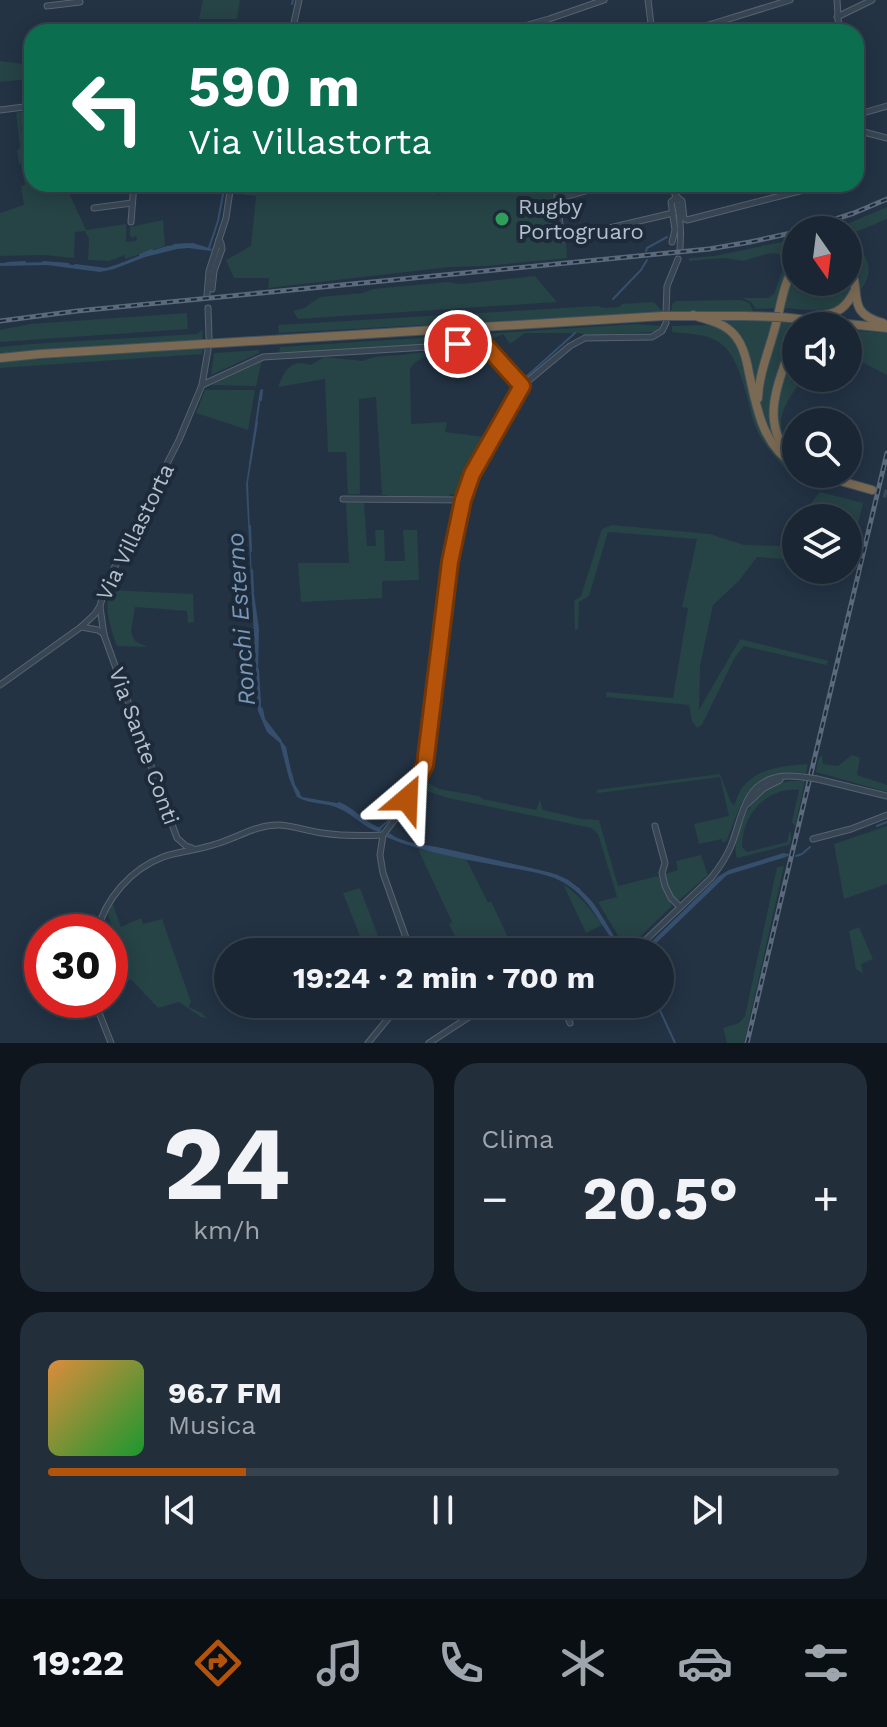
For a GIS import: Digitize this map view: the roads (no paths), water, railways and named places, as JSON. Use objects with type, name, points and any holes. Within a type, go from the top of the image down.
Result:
[{"type":"highway","points":[[760,418],[758,398],[761,376],[784,296]]},
{"type":"highway","points":[[780,317],[827,315],[843,308],[852,296]]},
{"type":"highway","points":[[856,296],[866,316],[887,326]]},
{"type":"highway","points":[[693,315],[723,326],[737,338],[746,358],[760,418],[772,445],[782,456]]},
{"type":"highway","points":[[0,358],[693,315],[780,317],[865,325]]},
{"type":"highway","points":[[862,325],[887,326]]},
{"type":"highway","points":[[782,376],[772,418],[776,437],[782,446]]},
{"type":"highway","points":[[862,487],[872,490]]},
{"type":"street","points":[[47,6],[79,0]]},
{"type":"street","points":[[294,24],[299,0]]},
{"type":"street","points":[[531,24],[604,0]]},
{"type":"street","points":[[648,0],[651,24]]},
{"type":"street","points":[[712,24],[790,0]]},
{"type":"street","points":[[837,0],[838,24]]},
{"type":"street","points":[[837,17],[872,0]]},
{"type":"street","points":[[864,113],[887,106]]},
{"type":"street","points":[[0,110],[24,107]]},
{"type":"street","points":[[864,132],[887,138]]},
{"type":"street","points":[[131,222],[133,192]]},
{"type":"street","points":[[209,292],[209,271],[226,218],[230,192]]},
{"type":"street","points":[[557,192],[563,239],[673,213]]},
{"type":"street","points":[[557,199],[582,192]]},
{"type":"street","points":[[675,192],[680,249]]},
{"type":"street","points":[[677,197],[682,201],[685,219],[694,219],[797,192]]},
{"type":"street","points":[[672,242],[675,230],[671,202],[677,197]]},
{"type":"street","points":[[94,208],[132,203]]},
{"type":"street","points":[[406,938],[380,863],[385,832],[399,814],[425,765],[450,562],[463,500],[472,474],[522,386],[580,340],[652,337],[662,331],[667,317],[667,286],[678,259]]},
{"type":"street","points":[[208,308],[209,337]]},
{"type":"street","points":[[202,385],[263,357],[482,344],[522,386]]},
{"type":"street","name":"Via Villastorta","points":[[0,685],[81,627],[100,606],[106,584],[164,472],[202,385],[208,350]]},
{"type":"street","points":[[343,499],[463,500]]},
{"type":"street","name":"Via Sante Conti","points":[[100,606],[104,635],[177,838],[194,848]]},
{"type":"street","points":[[81,627],[98,630],[104,635]]},
{"type":"street","points":[[648,938],[722,865],[743,808],[752,791],[762,784],[771,779],[803,777],[887,796]]},
{"type":"street","points":[[813,839],[887,815]]},
{"type":"street","points":[[103,914],[130,878],[146,865],[171,854],[218,844],[266,826],[280,825],[322,834],[357,837],[385,832]]},
{"type":"street","points":[[655,826],[665,863],[662,873],[665,886],[680,907]]},
{"type":"street","points":[[171,854],[177,838]]},
{"type":"street","points":[[101,1018],[111,1043]]},
{"type":"street","points":[[368,1043],[389,1018]]},
{"type":"street","points":[[429,1043],[467,1018]]},
{"type":"street","points":[[568,1018],[570,1023]]},
{"type":"water","points":[[193,243],[212,249],[177,249],[100,272],[47,265],[0,266],[0,263],[55,262],[106,269],[167,246]]},
{"type":"water","points":[[260,390],[248,483],[252,580],[259,629],[258,672],[264,719],[286,747],[294,785],[302,797],[342,804],[382,830],[379,832],[335,807],[297,797],[280,743],[267,732],[258,711],[246,485]]},
{"type":"water","points":[[389,833],[408,842],[552,873],[589,898],[615,938],[609,935],[578,893],[554,878],[460,858],[386,837]]},
{"type":"water","points":[[788,855],[727,875],[662,938],[655,938],[719,876],[729,870]]},
{"type":"waterway","name":"Ronchi Esterno","points":[[292,4],[293,0]]},
{"type":"waterway","name":"Ronchi Esterno","points":[[209,248],[223,192]]},
{"type":"waterway","points":[[646,251],[667,237]]},
{"type":"waterway","points":[[174,245],[188,244]]},
{"type":"waterway","points":[[140,255],[152,250]]},
{"type":"waterway","points":[[613,299],[647,260]]},
{"type":"waterway","points":[[7,263],[25,262]]},
{"type":"waterway","points":[[43,262],[68,264]]},
{"type":"waterway","points":[[75,265],[106,269],[116,266]]},
{"type":"waterway","points":[[527,376],[575,333]]},
{"type":"waterway","name":"Ronchi Esterno","points":[[261,400],[262,390]]},
{"type":"waterway","points":[[499,422],[511,398]]},
{"type":"waterway","name":"Ronchi Esterno","points":[[250,464],[257,422]]},
{"type":"waterway","points":[[460,495],[469,469],[484,443]]},
{"type":"waterway","name":"Ronchi Esterno","points":[[250,526],[251,551]]},
{"type":"waterway","name":"Ronchi Esterno","points":[[252,570],[253,591]]},
{"type":"waterway","points":[[380,828],[388,821],[422,759],[441,597]]},
{"type":"waterway","name":"Ronchi Esterno","points":[[258,669],[260,703]]},
{"type":"waterway","name":"Ronchi Esterno","points":[[262,709],[264,719],[281,741]]},
{"type":"waterway","name":"Ronchi Esterno","points":[[291,773],[299,793]]},
{"type":"waterway","name":"Ronchi Esterno","points":[[339,803],[380,829]]},
{"type":"waterway","name":"Ronchi Esterno","points":[[877,826],[887,822]]},
{"type":"waterway","name":"Ronchi Esterno","points":[[796,856],[810,847]]},
{"type":"waterway","name":"Ronchi Esterno","points":[[736,869],[788,855]]},
{"type":"waterway","name":"Ronchi Esterno","points":[[555,875],[580,890]]},
{"type":"waterway","name":"Ronchi Esterno","points":[[603,920],[612,935]]},
{"type":"waterway","points":[[663,1018],[675,1043]]},
{"type":"tunnel","points":[[872,490],[887,494]]},
{"type":"railway","points":[[845,216],[887,199]]},
{"type":"railway","points":[[0,321],[709,249],[782,235]]},
{"type":"railway","points":[[747,1043],[887,453]]},
{"type":"place","name":"Rugby Portogruaro","points":[[502,219]]}]
